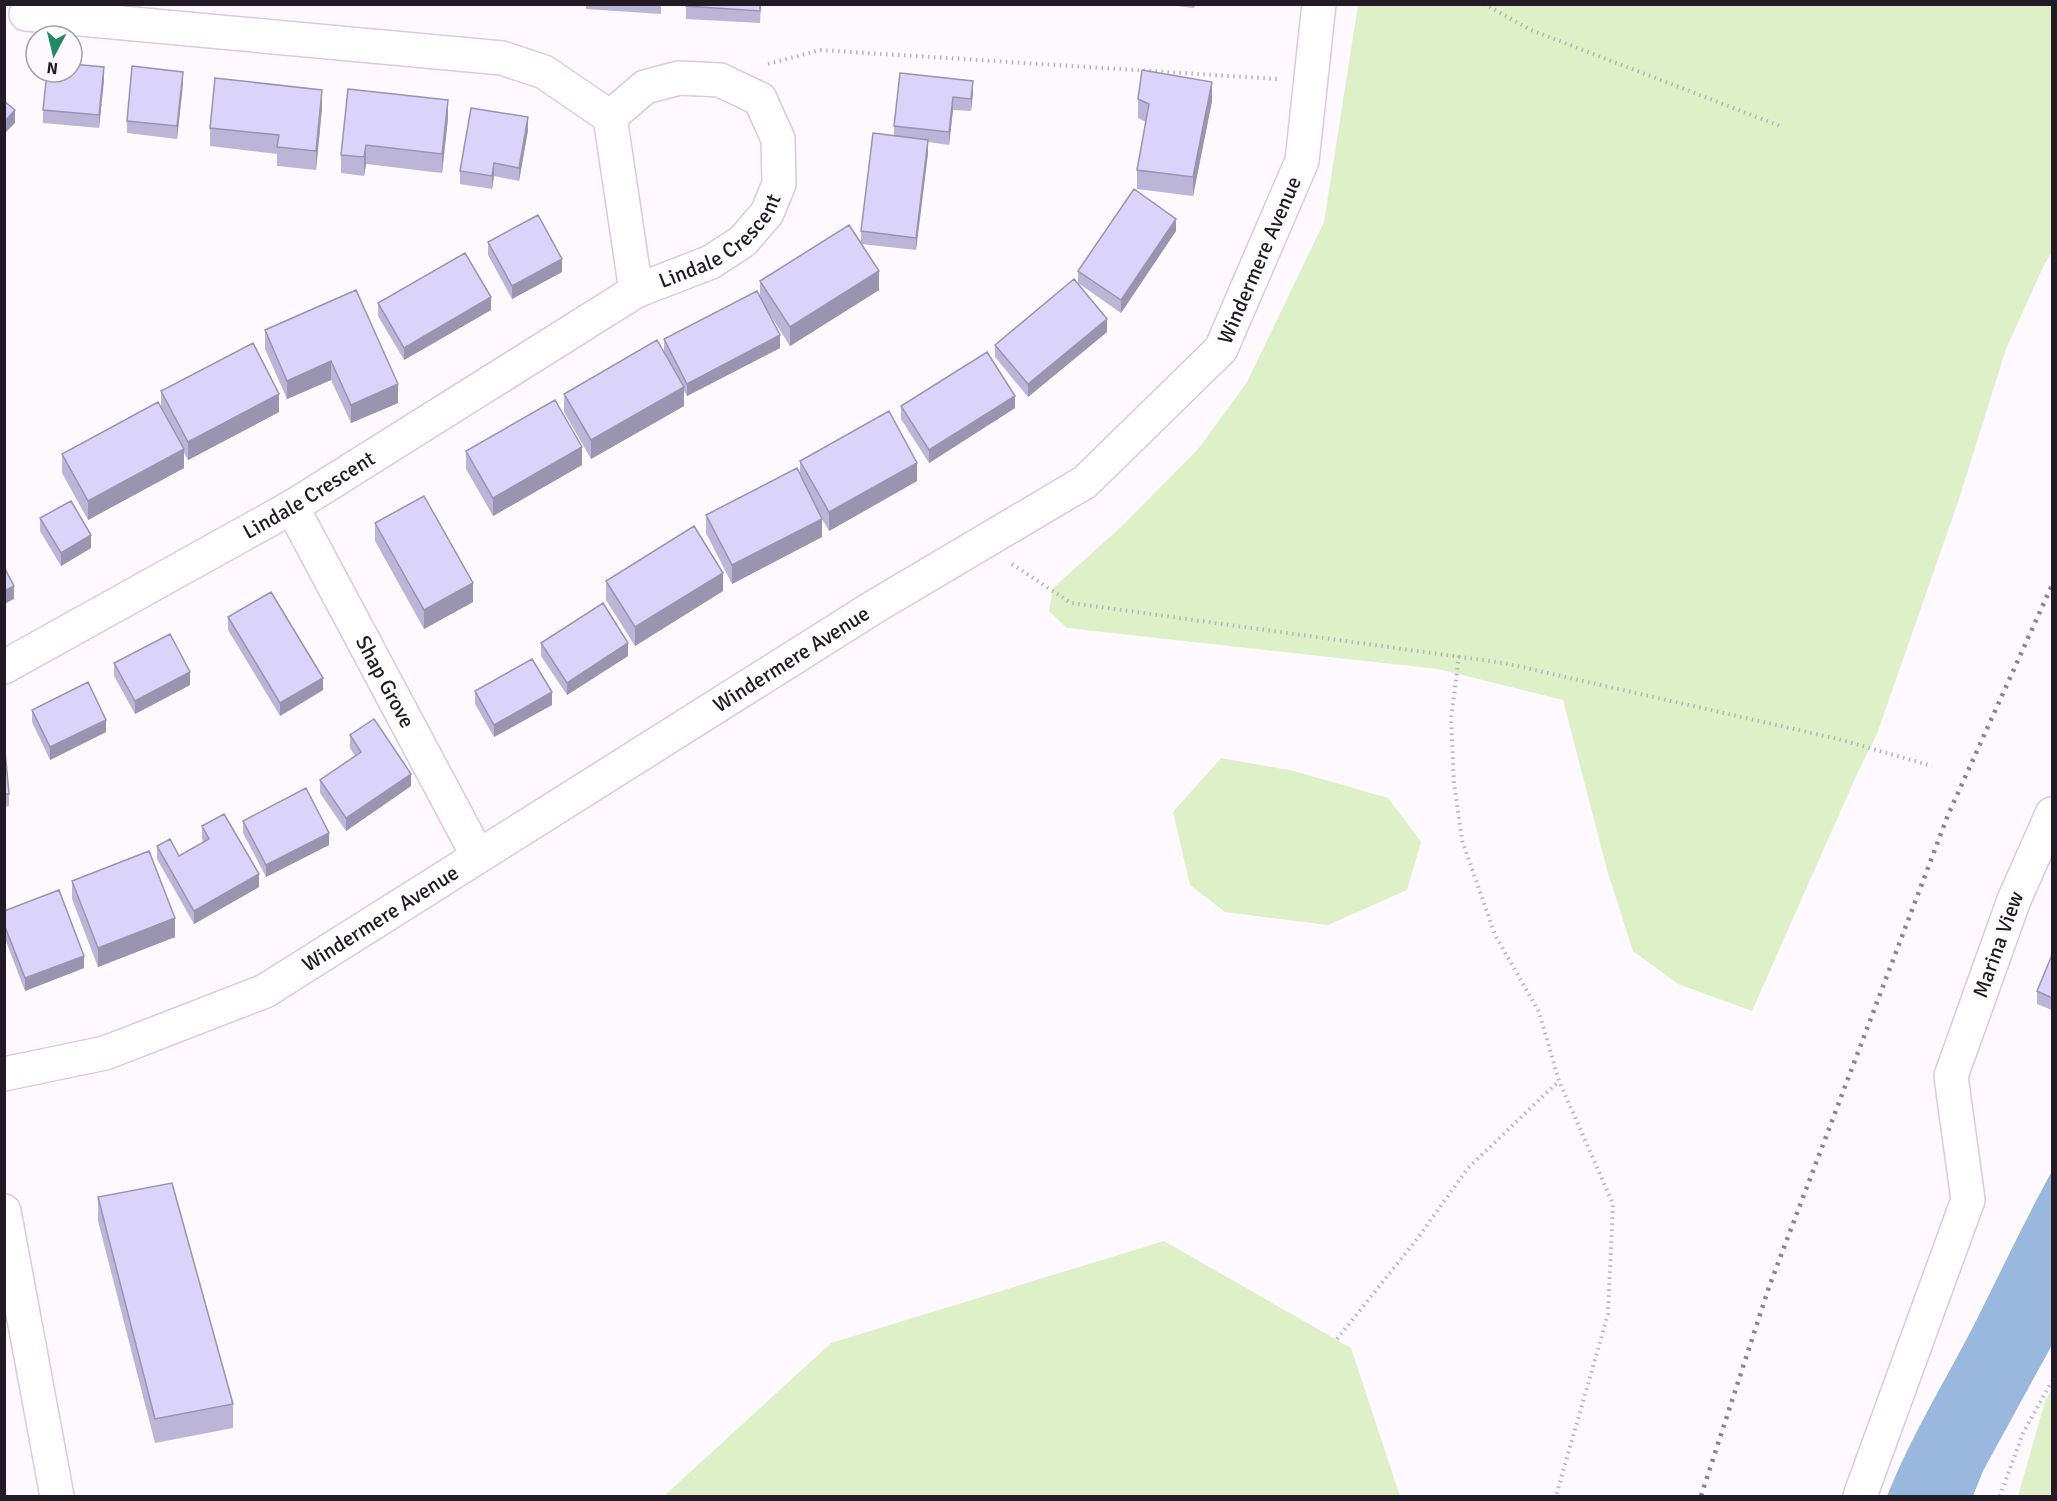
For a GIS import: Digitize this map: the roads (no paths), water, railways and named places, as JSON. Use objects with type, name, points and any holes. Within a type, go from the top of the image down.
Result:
[{"type":"street","name":"Windermere Avenue","points":[[4,1074],[105,1053],[265,991],[874,607],[1085,482],[1221,349],[1302,161],[1318,4]]},
{"type":"street","points":[[19,13],[502,58],[544,72],[610,117],[636,291]]},
{"type":"street","name":"Lindale Crescent","points":[[4,667],[292,507],[636,291],[711,262],[743,241],[767,213],[779,184],[778,140],[760,99],[720,80],[679,78],[645,87],[610,117]]},
{"type":"street","name":"Shap Grove","points":[[292,507],[478,856]]},
{"type":"street","name":"Marina View","points":[[1860,1497],[1968,1200],[1951,1076],[2014,900],[2052,814]]},
{"type":"street","points":[[4,1211],[57,1497]]},
{"type":"water","points":[[2052,1171],[2052,1345],[1983,1471],[1973,1496],[1887,1496],[1918,1429]]},
{"type":"railway","points":[[1701,1496],[1769,1287],[1948,815],[2052,585]]}]
